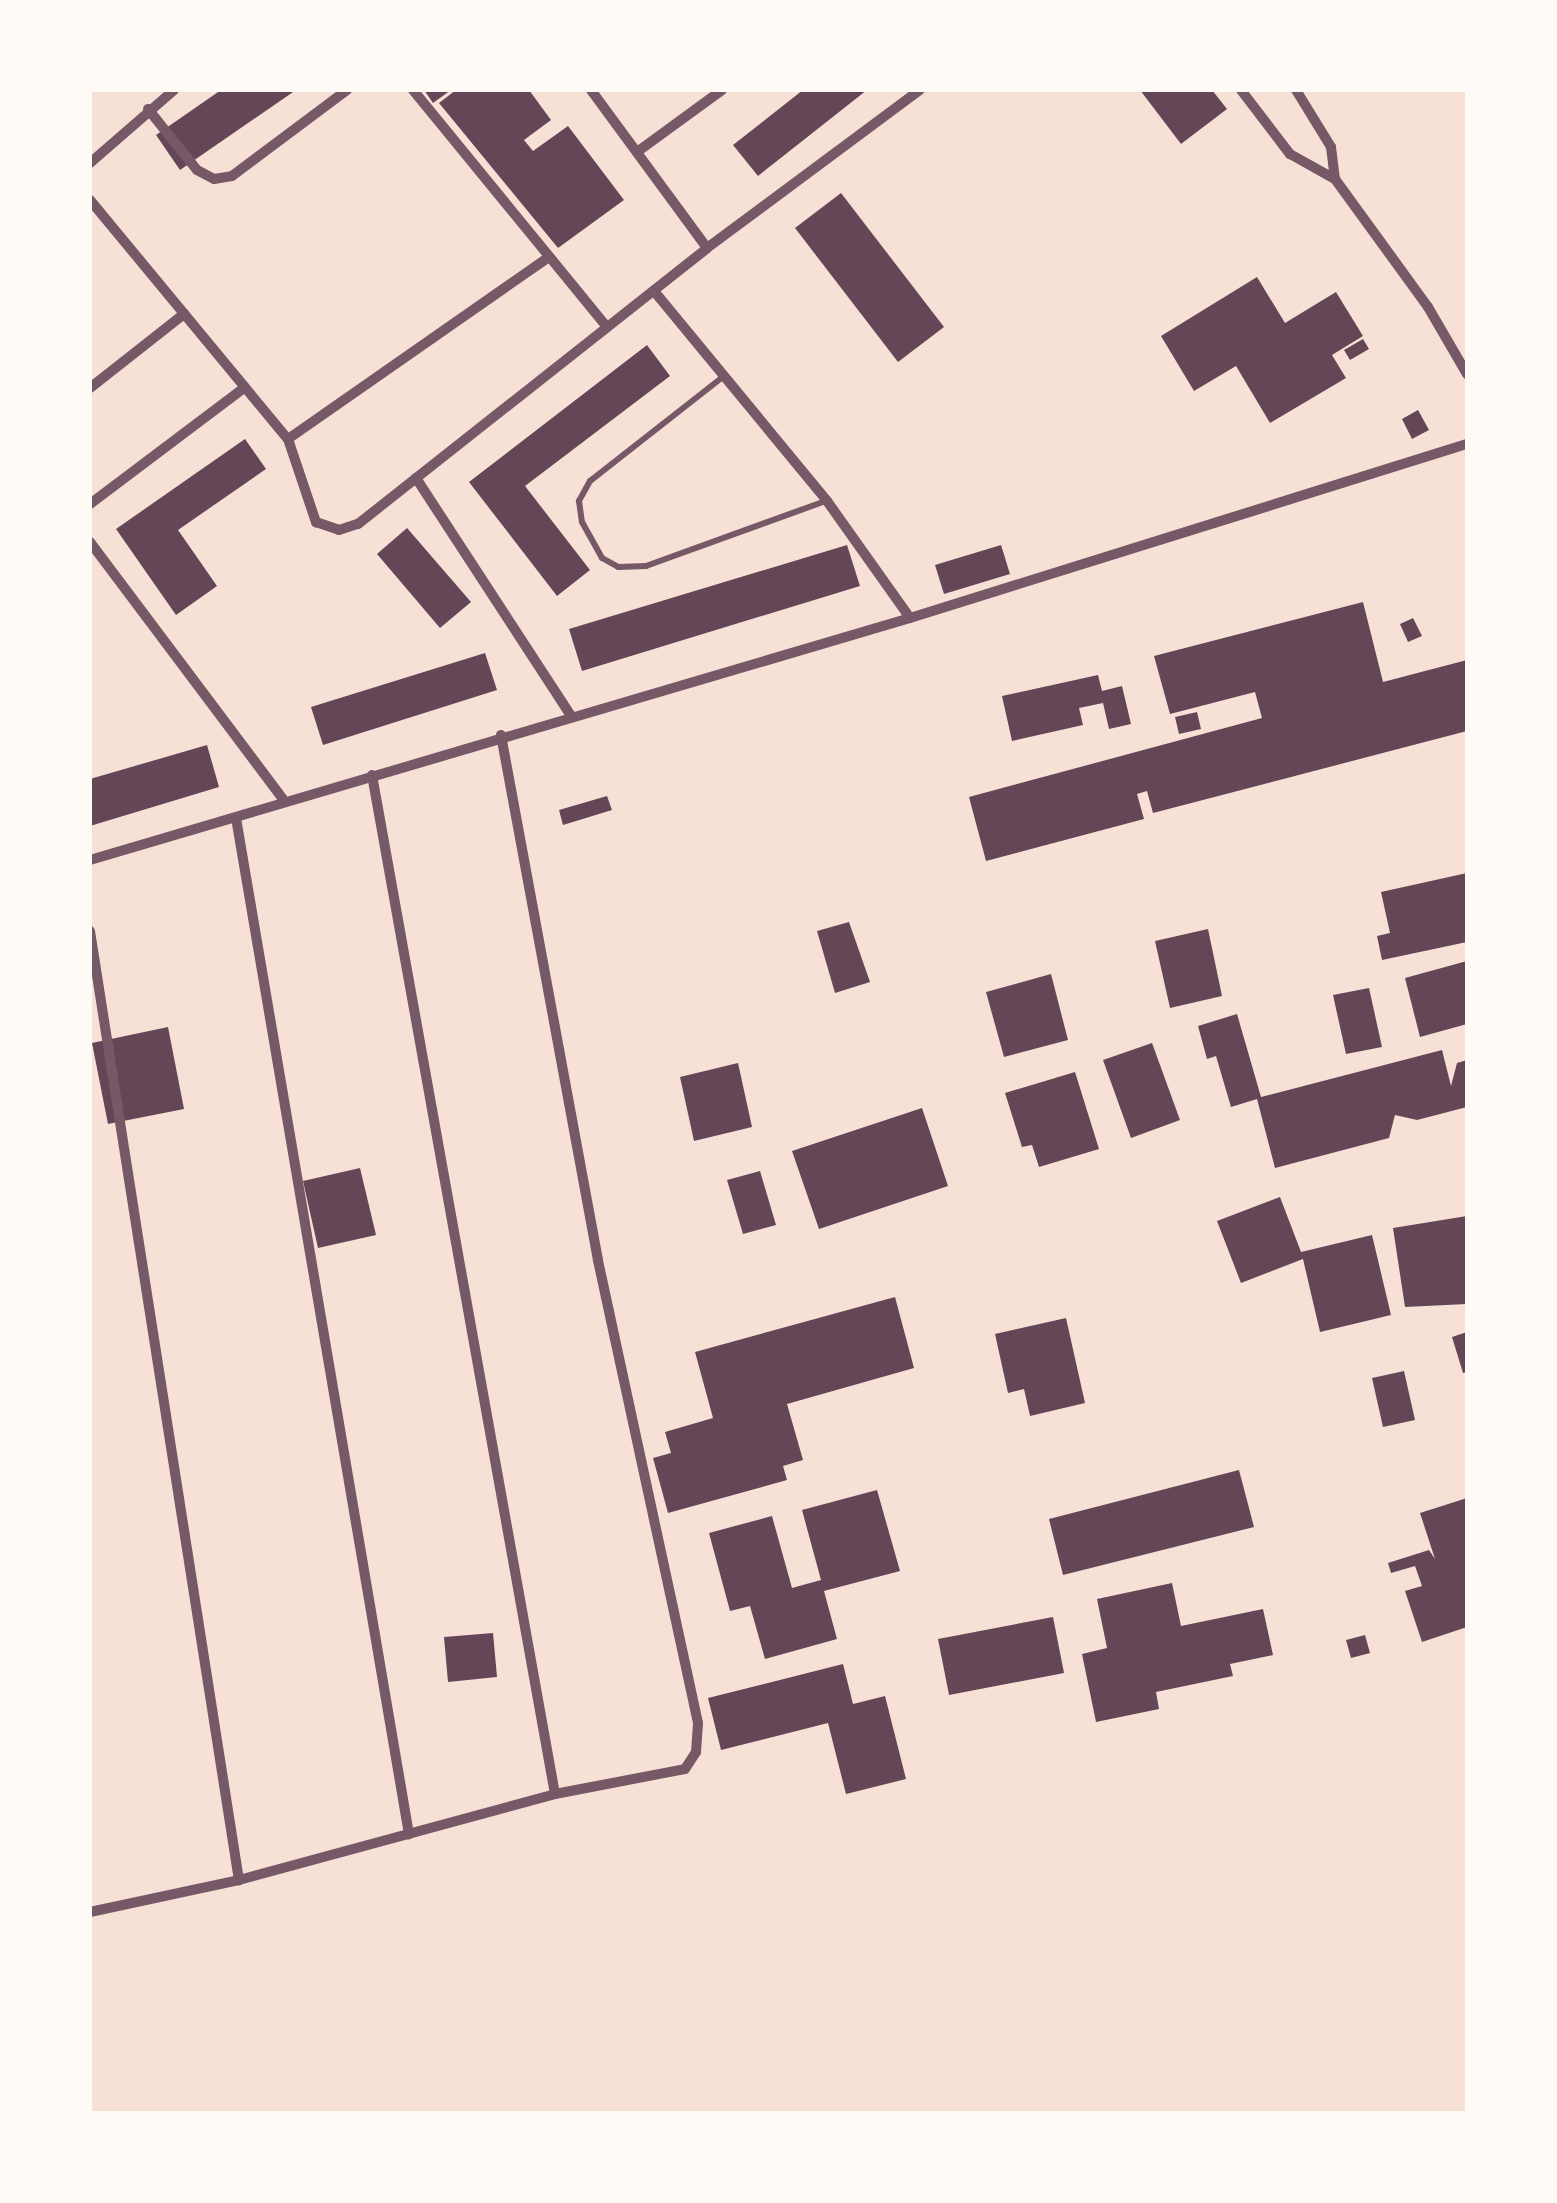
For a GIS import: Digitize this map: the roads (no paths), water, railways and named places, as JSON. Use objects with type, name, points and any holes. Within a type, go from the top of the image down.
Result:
[{"type":"street","points":[[90,163],[174,90]]},
{"type":"street","points":[[148,109],[197,170],[214,179],[232,176],[347,90]]},
{"type":"street","points":[[413,90],[606,327]]},
{"type":"street","points":[[591,90],[707,248]]},
{"type":"street","points":[[636,152],[722,90]]},
{"type":"street","points":[[90,200],[288,440],[316,522],[338,530],[358,524],[707,248],[920,90]]},
{"type":"street","points":[[1241,90],[1290,154],[1334,179],[1428,306],[1467,374]]},
{"type":"street","points":[[1296,90],[1332,146],[1334,179]]},
{"type":"street","points":[[288,440],[549,257]]},
{"type":"street","points":[[654,290],[828,501],[910,618]]},
{"type":"street","points":[[90,388],[184,314]]},
{"type":"street","points":[[90,504],[245,387]]},
{"type":"street","points":[[90,860],[570,714],[910,618],[1467,444]]},
{"type":"street","points":[[416,478],[570,714]]},
{"type":"street","points":[[90,542],[285,802]]},
{"type":"street","points":[[90,1904],[91,1912],[239,1880],[555,1794],[685,1768],[696,1752],[698,1723],[598,1260],[501,736]]},
{"type":"street","points":[[372,775],[555,1794]]},
{"type":"street","points":[[236,818],[409,1834]]},
{"type":"street","points":[[90,931],[239,1880]]},
{"type":"lane","points":[[724,376],[590,481],[579,502],[582,522],[602,558],[618,567],[646,566],[828,501]]}]
